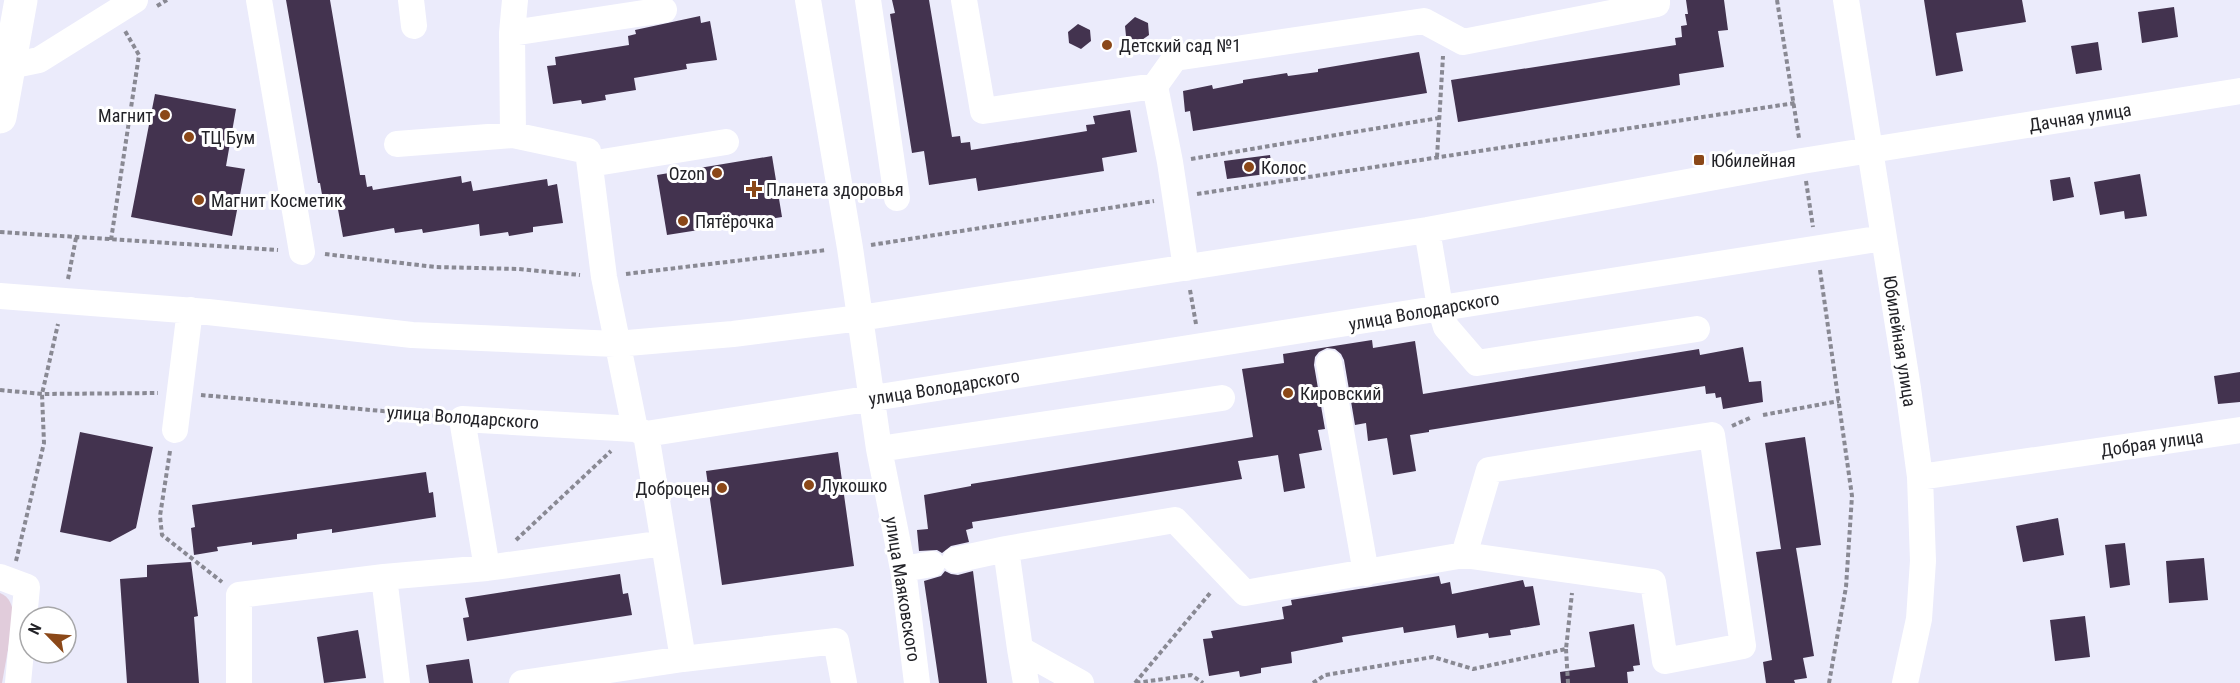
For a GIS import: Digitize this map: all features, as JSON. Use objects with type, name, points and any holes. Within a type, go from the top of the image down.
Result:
[{"type":"main road","points":[[0,117],[21,0]]},
{"type":"street","points":[[10,66],[39,60],[135,0]]},
{"type":"street","points":[[259,0],[302,252]]},
{"type":"street","points":[[411,0],[414,26]]},
{"type":"street","points":[[513,135],[512,33],[515,0]]},
{"type":"street","name":"улица Маяковского","points":[[808,0],[850,248],[879,449],[903,569],[917,683]]},
{"type":"street","points":[[868,0],[897,198]]},
{"type":"street","points":[[964,0],[982,111],[1155,86],[1175,58],[1425,21],[1463,42],[1658,4],[1657,0]]},
{"type":"street","name":"Юбилейная улица","points":[[1846,0],[1920,477],[1923,561],[1919,619],[1905,683]]},
{"type":"street","points":[[512,33],[664,10]]},
{"type":"street","points":[[1155,86],[1170,162],[1186,268]]},
{"type":"street","name":"Дачная улица","points":[[1870,152],[2240,91]]},
{"type":"street","points":[[397,144],[513,135],[588,151],[604,277],[616,344],[640,431],[664,543],[683,659]]},
{"type":"street","points":[[590,164],[726,142]]},
{"type":"street","points":[[0,296],[190,310],[412,335],[616,344],[733,334],[860,318],[1427,231],[1802,161],[1870,152]]},
{"type":"street","points":[[1427,231],[1440,307],[1446,327],[1477,363],[1697,329]]},
{"type":"street","name":"улица Володарского","points":[[462,418],[640,431],[872,399],[1200,345],[1326,346],[1440,307],[1883,238]]},
{"type":"street","points":[[175,430],[190,310]]},
{"type":"street","points":[[1326,346],[1366,573]]},
{"type":"street","points":[[879,449],[1222,398]]},
{"type":"street","points":[[462,418],[487,568]]},
{"type":"street","name":"Добрая улица","points":[[1920,477],[2240,430]]},
{"type":"street","points":[[903,569],[1175,520],[1245,593],[1464,555],[1653,582],[1665,661],[1743,646],[1712,435],[1489,471],[1464,555]]},
{"type":"street","points":[[239,683],[239,595],[384,577],[487,568],[664,543]]},
{"type":"street","points":[[1006,549],[1026,683]]},
{"type":"street","points":[[384,577],[397,683]]},
{"type":"street","points":[[5,579],[27,587],[18,683]]},
{"type":"street","points":[[522,683],[560,681],[683,659],[836,641],[844,683]]},
{"type":"street","points":[[1020,650],[1081,683]]},
{"type":"path","points":[[1777,0],[1795,104],[1852,496],[1846,587],[1829,683]]},
{"type":"path","points":[[111,240],[139,55],[123,28]]},
{"type":"path","points":[[1437,158],[1444,32]]},
{"type":"path","points":[[0,232],[302,252],[435,267],[519,269],[604,277],[850,248],[1795,104]]},
{"type":"path","points":[[1170,162],[1439,118]]},
{"type":"path","points":[[1186,268],[1200,345]]},
{"type":"path","name":"улица Володарского","points":[[0,390],[42,394],[180,393],[462,418]]},
{"type":"path","points":[[5,579],[44,443],[42,394]]},
{"type":"path","points":[[1763,415],[1839,401]]},
{"type":"path","points":[[175,430],[160,516],[162,535],[239,595]]},
{"type":"path","points":[[487,568],[640,431]]},
{"type":"path","points":[[1568,683],[1566,649],[1574,571]]},
{"type":"path","points":[[1135,683],[1227,573]]},
{"type":"path","points":[[1313,683],[1325,675],[1433,657],[1473,669],[1566,649]]},
{"type":"path","points":[[1135,683],[1191,675],[1203,683]]},
{"type":"path","points":[[1321,683],[1325,675]]},
{"type":"shaded area","points":[[0,593],[10,602],[14,616],[2,683],[0,683]]},
{"type":"building","points":[[286,0],[330,0],[360,175],[365,175],[367,187],[372,186],[373,190],[461,176],[462,183],[471,181],[473,191],[547,179],[548,186],[557,184],[563,223],[533,227],[533,232],[509,236],[508,232],[480,236],[479,224],[423,233],[422,229],[395,233],[394,228],[343,237],[337,204],[324,206],[320,183],[318,183]]},
{"type":"building","points":[[892,0],[929,0],[952,137],[960,136],[961,143],[970,142],[971,150],[1087,131],[1086,125],[1095,124],[1093,116],[1130,110],[1137,152],[1102,158],[1104,171],[978,191],[976,178],[929,185],[924,151],[912,153],[890,14],[895,13]]},
{"type":"building","points":[[1686,0],[1724,0],[1728,30],[1718,31],[1724,67],[1679,74],[1680,85],[1458,122],[1451,80],[1676,45],[1675,38],[1682,37],[1681,26],[1687,25]]},
{"type":"building","points":[[1924,0],[2022,0],[2026,22],[1956,33],[1963,71],[1936,76]]},
{"type":"building","points":[[2174,7],[2178,37],[2142,43],[2138,12]]},
{"type":"building","points":[[700,16],[701,23],[710,21],[717,60],[686,64],[687,69],[634,78],[636,90],[605,95],[606,100],[582,104],[581,100],[553,104],[547,66],[556,65],[555,57],[629,45],[628,36],[636,34],[635,30]]},
{"type":"building","points":[[1135,17],[1148,23],[1149,35],[1139,42],[1126,36],[1125,26]]},
{"type":"building","points":[[1078,24],[1090,30],[1091,41],[1081,49],[1069,43],[1068,32]]},
{"type":"building","points":[[2098,42],[2102,70],[2076,74],[2071,46]]},
{"type":"building","points":[[1419,52],[1427,93],[1193,131],[1190,111],[1185,112],[1183,91],[1212,85],[1213,89],[1243,83],[1243,80],[1287,73],[1288,76],[1318,72],[1318,69]]},
{"type":"building","name":"ТЦ Бум","points":[[155,94],[236,109],[226,166],[245,169],[232,236],[131,217]]},
{"type":"building","name":"Колос","points":[[1270,155],[1273,173],[1227,179],[1224,161]]},
{"type":"building","points":[[772,156],[782,217],[667,235],[657,175]]},
{"type":"building","points":[[2140,174],[2147,216],[2125,219],[2124,211],[2100,215],[2094,182]]},
{"type":"building","points":[[2070,177],[2074,197],[2053,201],[2050,180]]},
{"type":"building","points":[[1372,340],[1373,348],[1415,341],[1423,394],[1699,349],[1700,355],[1743,347],[1749,382],[1761,381],[1763,402],[1723,409],[1721,397],[1716,398],[1715,393],[1706,394],[1705,386],[1429,430],[1429,432],[1410,435],[1416,471],[1393,475],[1387,438],[1368,441],[1366,423],[1355,425],[1344,360],[1335,349],[1327,348],[1315,357],[1314,365],[1325,429],[1318,430],[1322,450],[1299,454],[1305,488],[1284,492],[1278,455],[1238,461],[1242,479],[972,522],[973,528],[966,530],[969,542],[951,546],[942,553],[937,550],[919,551],[917,530],[928,529],[924,495],[971,486],[971,484],[1253,437],[1242,369],[1284,363],[1283,354]]},
{"type":"building","points":[[2240,372],[2240,402],[2218,404],[2214,376]]},
{"type":"building","points":[[80,432],[153,447],[136,528],[110,542],[60,532]]},
{"type":"building","points":[[1805,437],[1821,545],[1796,548],[1814,656],[1803,658],[1807,678],[1794,680],[1795,683],[1766,683],[1763,662],[1772,660],[1756,552],[1781,549],[1765,443]]},
{"type":"building","points":[[838,452],[854,566],[722,585],[706,471]]},
{"type":"building","points":[[426,472],[429,493],[433,492],[436,517],[332,533],[332,529],[297,534],[297,539],[217,547],[218,551],[194,555],[191,528],[195,527],[192,505]]},
{"type":"building","points":[[2058,518],[2064,555],[2023,562],[2016,526]]},
{"type":"building","points":[[2125,543],[2130,585],[2110,588],[2105,545]]},
{"type":"building","points":[[2204,558],[2208,600],[2169,603],[2166,561]]},
{"type":"building","points":[[191,562],[198,616],[194,617],[199,683],[127,683],[120,579],[147,577],[147,565]]},
{"type":"building","points":[[945,571],[958,575],[973,571],[987,683],[939,683],[924,581],[941,576]]},
{"type":"building","points":[[620,574],[623,594],[628,593],[632,615],[467,641],[463,618],[469,617],[465,598]]},
{"type":"building","points":[[1439,576],[1441,584],[1450,582],[1452,594],[1523,580],[1525,587],[1533,586],[1540,625],[1510,630],[1511,635],[1489,638],[1488,633],[1457,638],[1455,625],[1404,633],[1403,627],[1342,637],[1343,642],[1291,652],[1292,663],[1261,668],[1261,673],[1240,677],[1239,671],[1209,676],[1203,639],[1213,638],[1211,631],[1284,619],[1282,607],[1292,605],[1291,600]]},
{"type":"building","points":[[2085,616],[2090,657],[2055,661],[2050,620]]},
{"type":"building","points":[[1634,624],[1640,665],[1633,666],[1634,671],[1627,672],[1628,683],[1561,683],[1560,672],[1595,667],[1589,632]]},
{"type":"building","points":[[358,630],[366,678],[324,683],[317,637]]},
{"type":"building","points":[[469,659],[473,683],[429,683],[426,665]]},
{"type":"place","name":"Детский сад №1","points":[[1107,45]]},
{"type":"place","name":"Магнит","points":[[165,115]]},
{"type":"place","name":"ТЦ Бум","points":[[189,137]]},
{"type":"place","name":"Юбилейная","points":[[1699,160]]},
{"type":"place","name":"Колос","points":[[1249,167]]},
{"type":"place","name":"Ozon","points":[[717,173]]},
{"type":"place","name":"Планета здоровья","points":[[754,189]]},
{"type":"place","name":"Магнит Косметик","points":[[199,200]]},
{"type":"place","name":"Пятёрочка","points":[[683,221]]},
{"type":"place","name":"Кировский","points":[[1288,393]]},
{"type":"place","name":"Лукошко","points":[[809,485]]},
{"type":"place","name":"Доброцен","points":[[722,488]]}]
